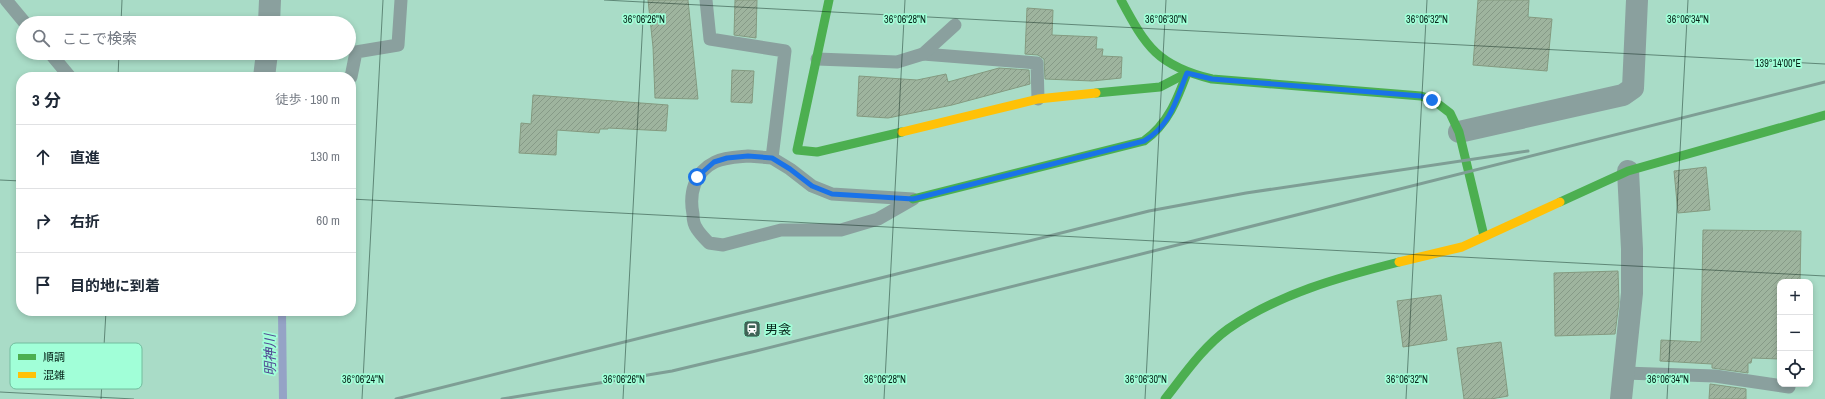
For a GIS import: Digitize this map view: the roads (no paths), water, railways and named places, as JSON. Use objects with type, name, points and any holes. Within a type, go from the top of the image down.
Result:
[{"type":"street","points":[[269,16],[270,0]]},
{"type":"street","points":[[829,0],[796,150],[817,152],[1038,98],[1160,87],[1187,73]]},
{"type":"street","points":[[1122,0],[1129,15],[1156,53],[1172,66],[1187,73],[1212,79],[1421,96],[1432,100],[1450,113],[1460,132],[1484,236]]},
{"type":"street","points":[[1460,132],[1623,95],[1633,88],[1637,0]]},
{"type":"street","points":[[265,72],[266,60]]},
{"type":"street","points":[[913,199],[1144,141],[1161,129],[1167,120],[1187,73]]},
{"type":"street","points":[[1165,399],[1198,357],[1227,330],[1264,307],[1301,291],[1377,268],[1462,247],[1628,171],[1825,115]]},
{"type":"street","points":[[1621,399],[1632,293],[1632,249],[1628,171]]},
{"type":"lane","points":[[6,0],[19,16]]},
{"type":"lane","points":[[356,52],[398,45],[401,0]]},
{"type":"lane","points":[[706,0],[710,39],[785,51],[772,158]]},
{"type":"lane","points":[[923,54],[955,25]]},
{"type":"lane","points":[[817,59],[897,62],[923,54],[1037,63],[1038,98]]},
{"type":"lane","points":[[56,60],[66,72]]},
{"type":"lane","points":[[351,72],[354,60]]},
{"type":"lane","points":[[748,156],[772,158],[790,169],[812,186],[832,194],[913,199],[878,219],[841,230],[781,230],[723,245],[709,243],[696,228],[690,202],[692,189],[697,177],[714,162],[727,158],[748,156]]},
{"type":"lane","points":[[1624,373],[1714,376],[1777,385]]},
{"type":"waterway","name":"明神川","points":[[282,316],[283,399]]},
{"type":"railway","points":[[502,399],[672,371],[756,351],[1825,82]]},
{"type":"railway","points":[[396,399],[1149,211],[1246,193],[1528,151]]},
{"type":"place","name":"男衾","points":[[752,329]]}]
